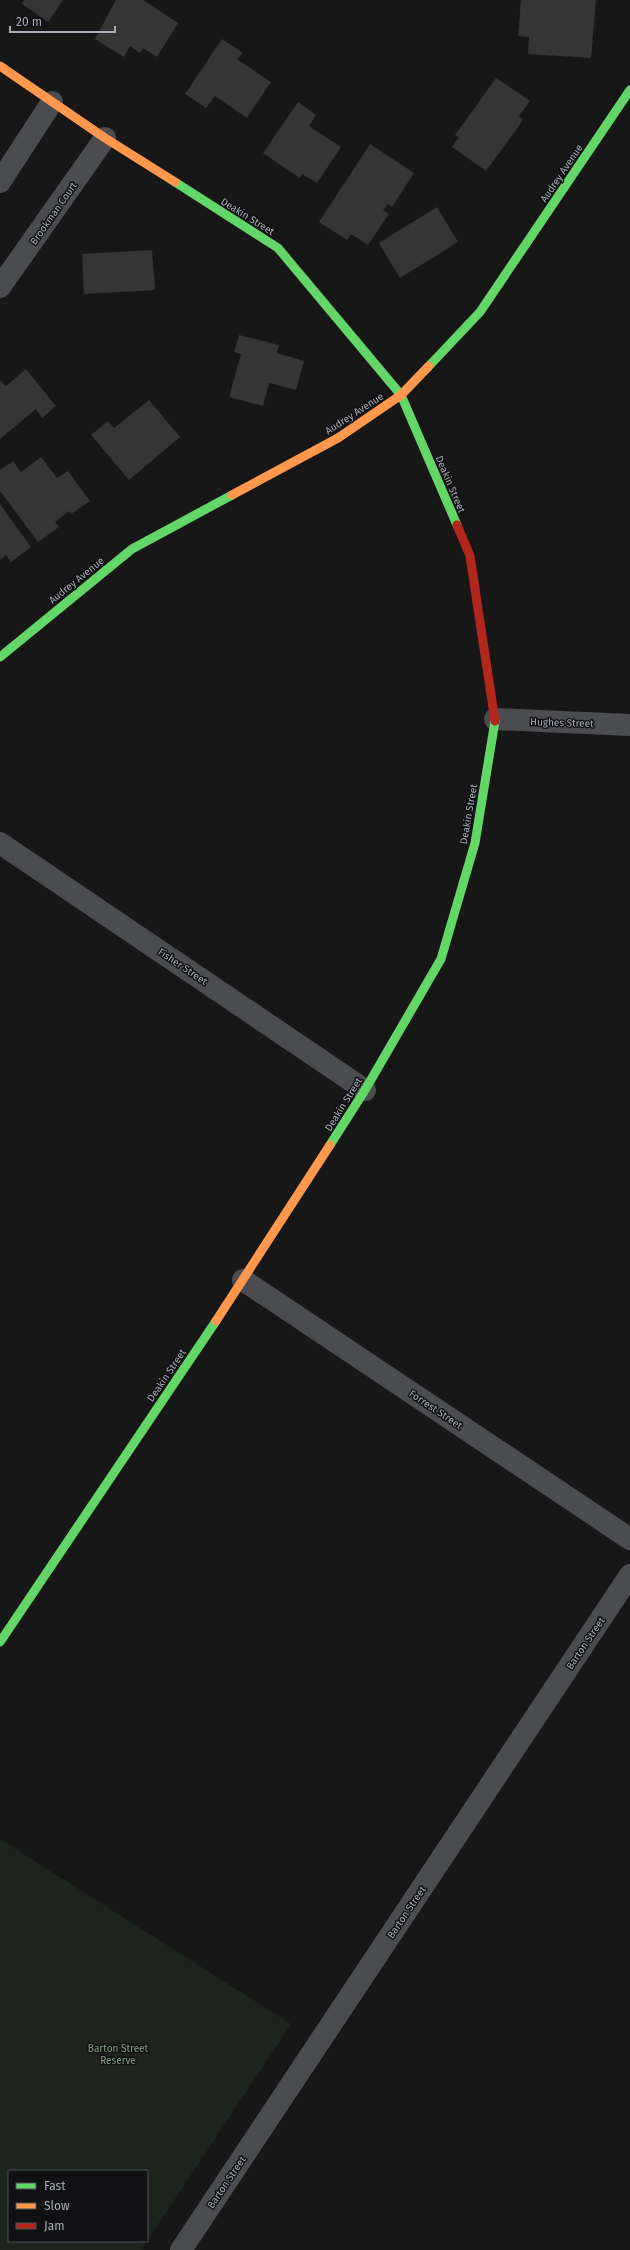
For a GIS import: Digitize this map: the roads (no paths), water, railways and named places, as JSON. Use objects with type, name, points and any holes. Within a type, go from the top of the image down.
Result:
[{"type":"street","name":"Deakin Street","points":[[0,66],[105,138],[278,248],[400,395],[470,556],[495,719],[475,843],[441,959],[365,1090],[243,1280],[0,1642]]},
{"type":"street","name":"Audrey Avenue","points":[[0,657],[132,550],[338,438],[400,395],[480,312],[630,90]]},
{"type":"street","points":[[0,182],[52,102]]},
{"type":"street","name":"Brookman Court","points":[[0,287],[105,138]]},
{"type":"street","name":"Hughes Street","points":[[495,719],[630,725]]},
{"type":"street","name":"Fisher Street","points":[[0,843],[365,1090]]},
{"type":"street","name":"Forrest Street","points":[[243,1280],[630,1539]]},
{"type":"street","name":"Barton Street","points":[[181,2250],[630,1575]]},
{"type":"park label","name":"Barton Street Reserve","points":[[118,2054]]}]
